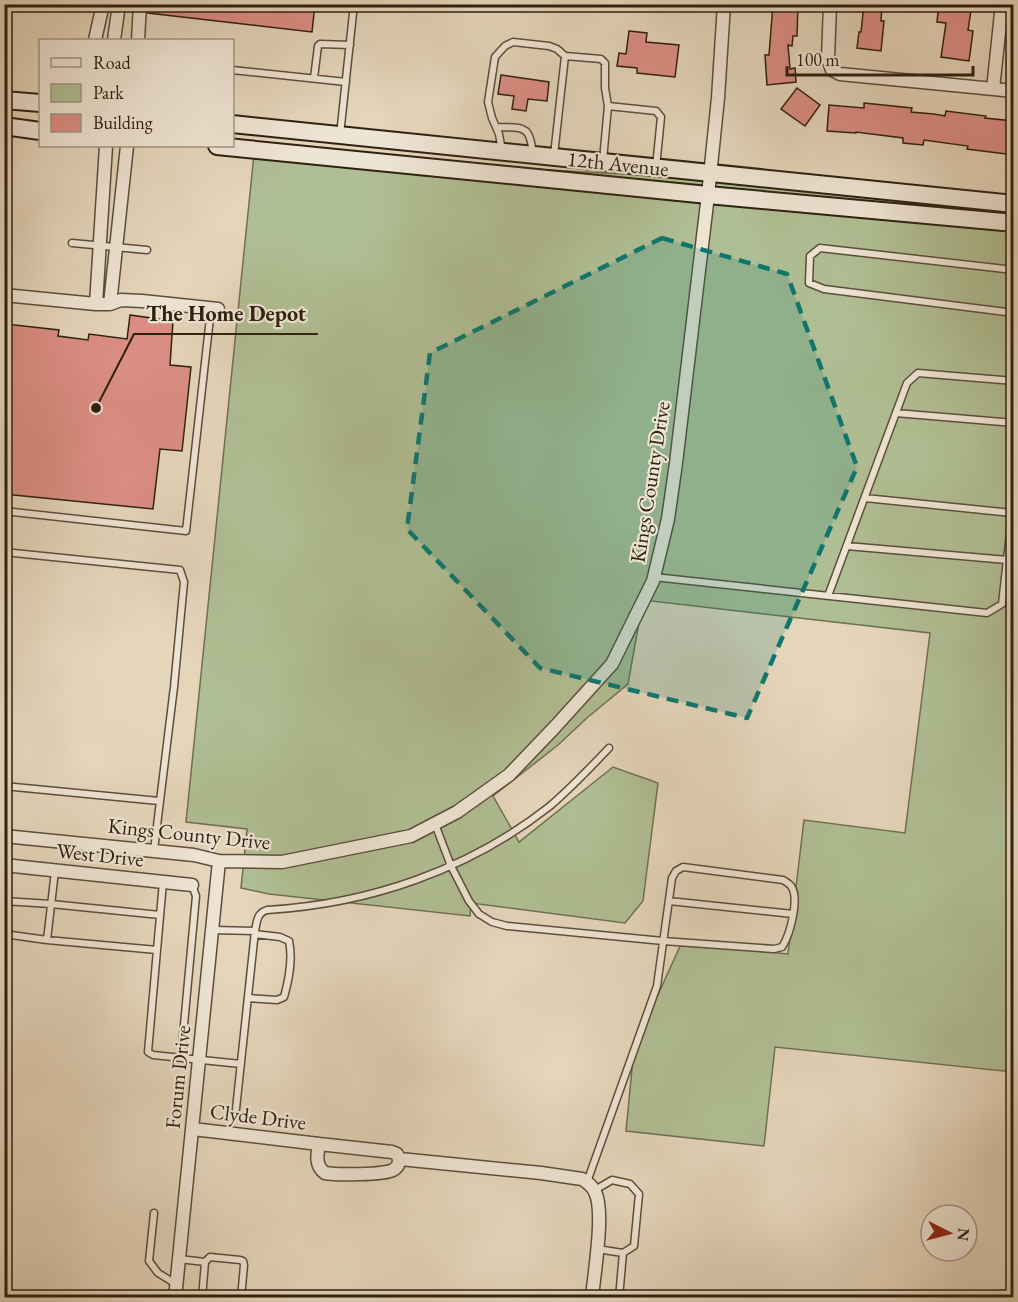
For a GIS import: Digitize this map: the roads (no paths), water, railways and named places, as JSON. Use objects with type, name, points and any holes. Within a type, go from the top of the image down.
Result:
[{"type":"main road","points":[[4,100],[39,103]]},
{"type":"main road","name":"12th Avenue","points":[[234,124],[1014,204]]},
{"type":"main road","points":[[4,126],[39,131]]},
{"type":"main road","points":[[241,147],[252,140],[313,144],[340,136]]},
{"type":"main road","name":"12th Avenue","points":[[234,147],[708,195],[1014,223]]},
{"type":"street","points":[[95,39],[103,4]]},
{"type":"street","points":[[114,39],[119,4]]},
{"type":"street","points":[[138,39],[140,4]]},
{"type":"street","name":"Kings County Drive","points":[[4,836],[154,850],[219,861],[282,862],[411,836],[457,812],[508,775],[612,664],[654,577],[668,519],[711,174],[724,4]]},
{"type":"street","points":[[830,4],[828,59],[832,70],[840,74],[1014,91]]},
{"type":"street","points":[[993,89],[1002,4]]},
{"type":"street","points":[[96,304],[105,147]]},
{"type":"street","points":[[110,304],[127,147]]},
{"type":"street","points":[[4,295],[96,304],[110,304],[121,300],[142,301],[214,309]]},
{"type":"street","name":"Forum Drive","points":[[175,1291],[219,861]]},
{"type":"street","name":"West Drive","points":[[4,865],[192,885]]},
{"type":"street","name":"Clyde Drive","points":[[193,1129],[392,1152],[400,1159],[399,1164],[394,1170],[385,1172],[336,1175],[325,1173],[318,1166],[319,1144]]},
{"type":"street","points":[[400,1159],[582,1179],[591,1186],[598,1200],[600,1215],[592,1298]]},
{"type":"lane","points":[[340,136],[354,4]]},
{"type":"lane","points":[[502,152],[501,140],[488,102],[495,57],[505,46],[513,42],[549,46],[565,56],[601,59],[605,63],[608,106],[603,163]]},
{"type":"lane","points":[[314,78],[318,46],[321,44],[350,45]]},
{"type":"lane","points":[[554,158],[565,56]]},
{"type":"lane","points":[[234,70],[346,82]]},
{"type":"lane","points":[[608,106],[656,111],[661,117],[656,168]]},
{"type":"lane","points":[[496,127],[519,128],[529,133],[533,156]]},
{"type":"lane","points":[[72,243],[147,250]]},
{"type":"lane","points":[[1014,270],[820,248],[810,256],[809,283],[824,290],[1014,313]]},
{"type":"lane","points":[[4,511],[186,531],[214,309]]},
{"type":"lane","points":[[828,596],[907,383],[918,373],[1014,381]]},
{"type":"lane","points":[[896,413],[1014,423]]},
{"type":"lane","points":[[865,498],[1012,513]]},
{"type":"lane","points":[[654,577],[987,613],[1002,604],[1014,498]]},
{"type":"lane","points":[[847,546],[1007,561]]},
{"type":"lane","points":[[4,552],[180,570],[184,582],[154,850]]},
{"type":"lane","points":[[236,1109],[255,932],[258,915],[261,912],[332,903],[380,892],[471,858],[550,806],[609,748]]},
{"type":"lane","points":[[4,786],[159,801]]},
{"type":"lane","points":[[435,824],[451,866],[469,901],[479,914],[492,922],[507,926],[663,941],[774,950],[782,947],[788,937],[793,914],[794,896],[791,886],[783,880],[684,867],[676,871],[672,878],[663,941],[657,986],[591,1186]]},
{"type":"lane","points":[[47,940],[55,871]]},
{"type":"lane","points":[[163,881],[148,1052],[153,1055],[241,1064]]},
{"type":"lane","points":[[181,1057],[196,896],[192,885]]},
{"type":"lane","points":[[4,901],[160,915]]},
{"type":"lane","points":[[669,901],[793,914]]},
{"type":"lane","points":[[213,930],[255,932],[290,941],[292,954],[284,997],[277,1000],[248,998]]},
{"type":"lane","points":[[4,934],[157,950]]},
{"type":"lane","points":[[591,1186],[612,1180],[630,1184],[639,1194],[634,1246],[623,1253],[596,1249]]},
{"type":"lane","points":[[154,1213],[149,1261],[175,1291]]},
{"type":"lane","points":[[618,1298],[623,1253]]},
{"type":"lane","points":[[201,1298],[205,1262],[210,1257],[243,1261],[241,1298]]},
{"type":"lane","points":[[179,1259],[205,1262]]},
{"type":"place","name":"The Home Depot","points":[[96,408]]}]
